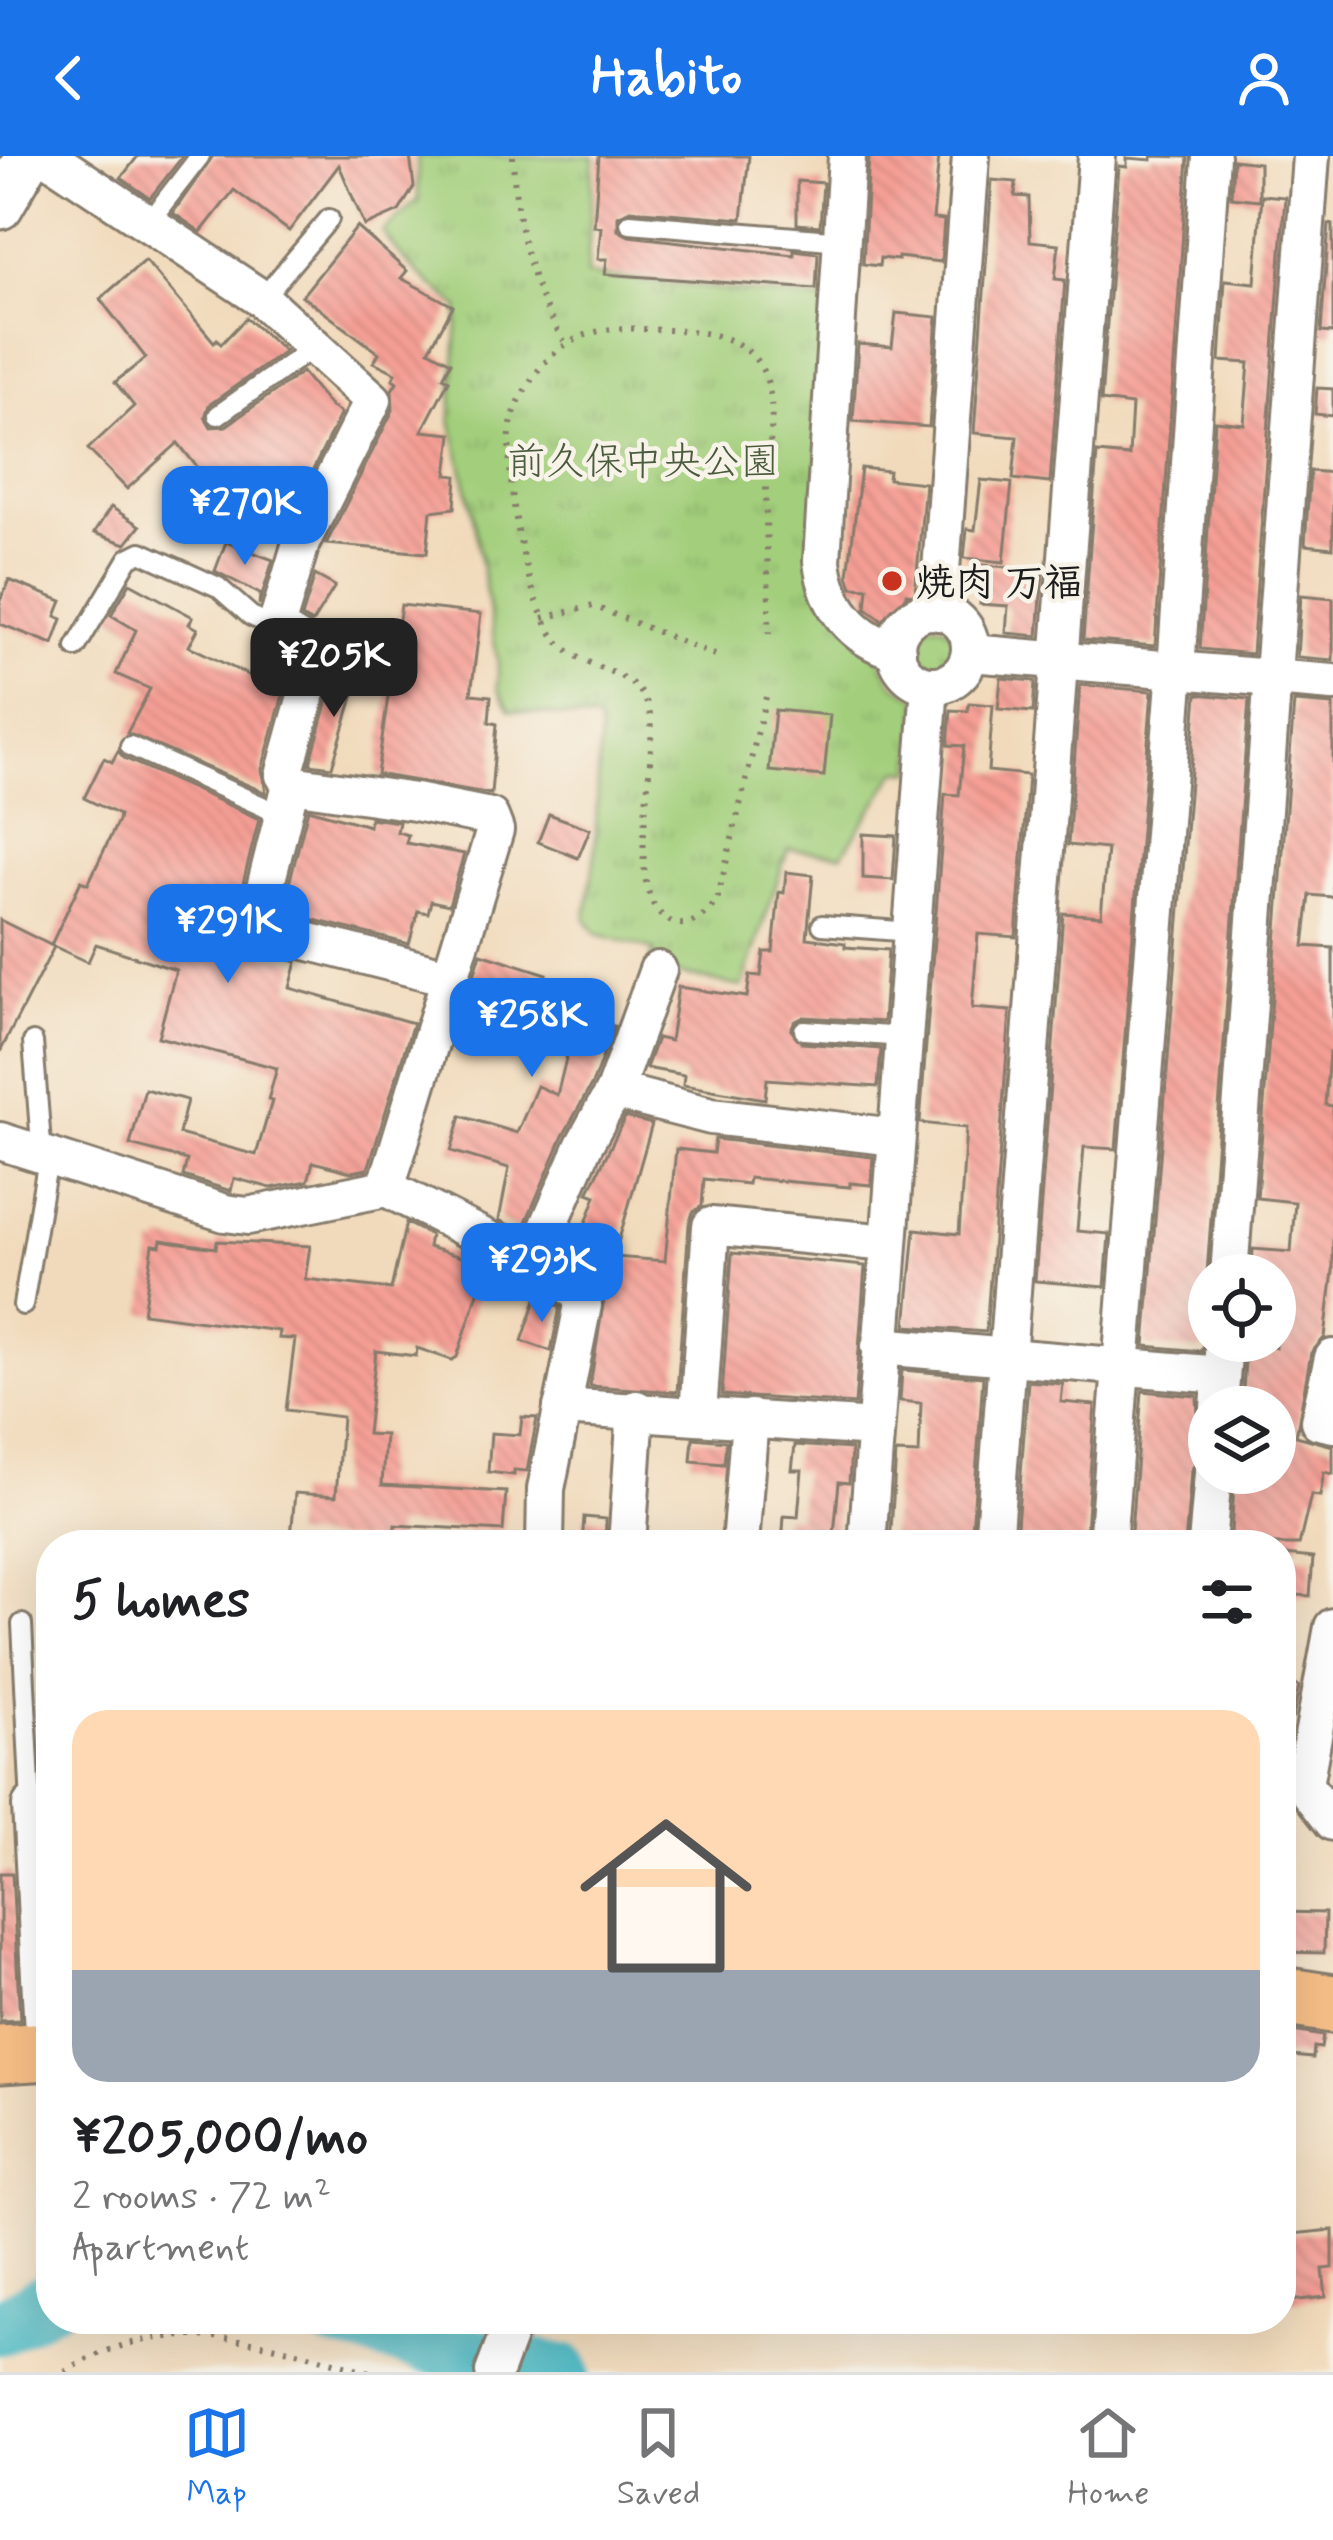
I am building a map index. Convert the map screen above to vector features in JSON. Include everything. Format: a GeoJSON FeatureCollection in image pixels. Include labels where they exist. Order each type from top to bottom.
{"type":"FeatureCollection","features":[{"type":"Feature","properties":{"kind":"main road"},"geometry":{"type":"LineString","coordinates":[[1296,1998],[1333,2004]]}},
{"type":"Feature","properties":{"kind":"street"},"geometry":{"type":"LineString","coordinates":[[0,206],[29,156]]}},
{"type":"Feature","properties":{"kind":"street"},"geometry":{"type":"LineString","coordinates":[[47,156],[262,299],[373,400],[301,544],[276,627],[318,653],[284,775],[286,800],[255,928],[452,978]]}},
{"type":"Feature","properties":{"kind":"street"},"geometry":{"type":"LineString","coordinates":[[847,156],[824,579],[842,616],[859,635],[897,651]]}},
{"type":"Feature","properties":{"kind":"street"},"geometry":{"type":"LineString","coordinates":[[938,612],[971,156]]}},
{"type":"Feature","properties":{"kind":"street"},"geometry":{"type":"LineString","coordinates":[[994,1530],[1097,156]]}},
{"type":"Feature","properties":{"kind":"street"},"geometry":{"type":"LineString","coordinates":[[1108,1530],[1177,669],[1211,156]]}},
{"type":"Feature","properties":{"kind":"street"},"geometry":{"type":"LineString","coordinates":[[1231,1254],[1311,156]]}},
{"type":"Feature","properties":{"kind":"street"},"geometry":{"type":"LineString","coordinates":[[938,612],[960,622],[970,642],[965,668],[955,678],[930,685],[905,673],[897,651],[906,624],[914,617],[938,612]]}},
{"type":"Feature","properties":{"kind":"street"},"geometry":{"type":"LineString","coordinates":[[970,653],[1333,683]]}},
{"type":"Feature","properties":{"kind":"street"},"geometry":{"type":"LineString","coordinates":[[868,1530],[930,685]]}},
{"type":"Feature","properties":{"kind":"street"},"geometry":{"type":"LineString","coordinates":[[286,800],[415,802],[490,817],[495,830],[386,1188]]}},
{"type":"Feature","properties":{"kind":"street"},"geometry":{"type":"LineString","coordinates":[[533,1262],[584,1145],[614,1091],[658,970]]}},
{"type":"Feature","properties":{"kind":"street"},"geometry":{"type":"LineString","coordinates":[[614,1091],[711,1116],[896,1137]]}},
{"type":"Feature","properties":{"kind":"street"},"geometry":{"type":"LineString","coordinates":[[0,1141],[225,1213],[248,1216],[386,1188],[533,1262],[578,1292],[584,1305],[546,1490],[545,1530]]}},
{"type":"Feature","properties":{"kind":"street"},"geometry":{"type":"LineString","coordinates":[[698,1414],[711,1226],[888,1244]]}},
{"type":"Feature","properties":{"kind":"street"},"geometry":{"type":"LineString","coordinates":[[880,1346],[1222,1374]]}},
{"type":"Feature","properties":{"kind":"street"},"geometry":{"type":"LineString","coordinates":[[1333,1358],[1319,1421],[1333,1424]]}},
{"type":"Feature","properties":{"kind":"street"},"geometry":{"type":"LineString","coordinates":[[562,1407],[875,1428]]}},
{"type":"Feature","properties":{"kind":"street"},"geometry":{"type":"LineString","coordinates":[[628,1530],[636,1409]]}},
{"type":"Feature","properties":{"kind":"street"},"geometry":{"type":"LineString","coordinates":[[741,1530],[750,1418]]}},
{"type":"Feature","properties":{"kind":"street"},"geometry":{"type":"LineString","coordinates":[[1208,1530],[1211,1494]]}},
{"type":"Feature","properties":{"kind":"street"},"geometry":{"type":"LineString","coordinates":[[1296,1762],[1333,1628]]}},
{"type":"Feature","properties":{"kind":"street"},"geometry":{"type":"LineString","coordinates":[[1296,1780],[1333,1822]]}},
{"type":"Feature","properties":{"kind":"street"},"geometry":{"type":"LineString","coordinates":[[27,1805],[32,2052]]}},
{"type":"Feature","properties":{"kind":"street"},"geometry":{"type":"LineString","coordinates":[[494,2372],[508,2334]]}},
{"type":"Feature","properties":{"kind":"lane"},"geometry":{"type":"LineString","coordinates":[[148,223],[200,156]]}},
{"type":"Feature","properties":{"kind":"lane"},"geometry":{"type":"LineString","coordinates":[[262,299],[329,219]]}},
{"type":"Feature","properties":{"kind":"lane"},"geometry":{"type":"LineString","coordinates":[[630,223],[842,241]]}},
{"type":"Feature","properties":{"kind":"lane"},"geometry":{"type":"LineString","coordinates":[[218,415],[315,346]]}},
{"type":"Feature","properties":{"kind":"lane"},"geometry":{"type":"LineString","coordinates":[[76,647],[129,558],[141,552],[218,587],[251,616],[276,627]]}},
{"type":"Feature","properties":{"kind":"lane"},"geometry":{"type":"LineString","coordinates":[[130,746],[286,800]]}},
{"type":"Feature","properties":{"kind":"lane"},"geometry":{"type":"LineString","coordinates":[[822,925],[911,932]]}},
{"type":"Feature","properties":{"kind":"lane"},"geometry":{"type":"LineString","coordinates":[[804,1030],[904,1036]]}},
{"type":"Feature","properties":{"kind":"lane"},"geometry":{"type":"LineString","coordinates":[[23,1306],[45,1158],[33,1042]]}},
{"type":"Feature","properties":{"kind":"lane"},"geometry":{"type":"LineString","coordinates":[[22,1624],[27,1805]]}},
{"type":"Feature","properties":{"kind":"path"},"geometry":{"type":"LineString","coordinates":[[513,156],[532,276],[546,314],[565,342]]}},
{"type":"Feature","properties":{"kind":"path"},"geometry":{"type":"LineString","coordinates":[[766,697],[717,901],[706,914],[686,925],[676,924],[656,912],[643,882],[652,743],[644,697],[632,682],[578,661],[554,637],[543,618],[526,560],[509,456],[512,419],[523,394],[565,342],[623,327],[700,332],[728,340],[751,354],[763,371],[772,409],[766,485],[769,634]]}},
{"type":"Feature","properties":{"kind":"path"},"geometry":{"type":"LineString","coordinates":[[543,618],[592,606],[720,657]]}},
{"type":"Feature","properties":{"kind":"path"},"geometry":{"type":"LineString","coordinates":[[65,2372],[95,2353],[136,2339],[196,2334],[262,2342],[369,2372]]}},
{"type":"Feature","properties":{"kind":"green space","name":"前久保中央公園"},"geometry":{"type":"Polygon","coordinates":[[[417,156],[594,156],[587,275],[828,301],[813,578],[880,660],[893,684],[919,699],[913,771],[897,771],[842,855],[788,849],[742,987],[648,968],[654,950],[597,934],[586,919],[595,853],[598,721],[510,710],[498,689],[498,663],[472,510],[451,419],[459,307],[409,264],[383,232],[418,199],[417,156]]]}},
{"type":"Feature","properties":{"kind":"green space"},"geometry":{"type":"Polygon","coordinates":[[[934,624],[950,631],[957,647],[950,663],[934,670],[918,663],[911,647],[918,631],[934,624]]]}},
{"type":"Feature","properties":{"kind":"building"},"geometry":{"type":"Polygon","coordinates":[[[138,156],[183,156],[150,198],[121,178],[138,156]]]}},
{"type":"Feature","properties":{"kind":"building"},"geometry":{"type":"Polygon","coordinates":[[[213,156],[410,156],[414,187],[399,211],[365,226],[339,165],[289,231],[234,190],[201,232],[173,213],[213,156]]]}},
{"type":"Feature","properties":{"kind":"building"},"geometry":{"type":"Polygon","coordinates":[[[599,156],[749,156],[742,219],[630,210],[618,216],[618,230],[629,236],[794,255],[794,250],[818,253],[816,289],[605,274],[607,259],[598,259],[601,227],[594,226],[599,156]]]}},
{"type":"Feature","properties":{"kind":"building"},"geometry":{"type":"Polygon","coordinates":[[[869,156],[939,156],[933,219],[944,220],[941,262],[898,257],[880,258],[879,266],[863,264],[869,156]]]}},
{"type":"Feature","properties":{"kind":"building"},"geometry":{"type":"Polygon","coordinates":[[[1152,156],[1188,157],[1155,646],[1083,640],[1097,453],[1129,456],[1132,405],[1101,401],[1119,166],[1127,167],[1127,158],[1152,160],[1152,156]]]}},
{"type":"Feature","properties":{"kind":"building"},"geometry":{"type":"Polygon","coordinates":[[[1233,160],[1259,163],[1259,200],[1231,197],[1233,160]]]}},
{"type":"Feature","properties":{"kind":"building"},"geometry":{"type":"Polygon","coordinates":[[[992,180],[1016,182],[1015,196],[1029,197],[1030,241],[1059,244],[1055,279],[1065,280],[1050,483],[1013,479],[1017,437],[974,433],[992,180]]]}},
{"type":"Feature","properties":{"kind":"building"},"geometry":{"type":"Polygon","coordinates":[[[797,181],[823,183],[820,226],[797,224],[797,181]]]}},
{"type":"Feature","properties":{"kind":"building"},"geometry":{"type":"Polygon","coordinates":[[[1262,195],[1285,197],[1252,654],[1200,649],[1215,421],[1244,424],[1249,363],[1220,361],[1225,280],[1255,283],[1262,195]]]}},
{"type":"Feature","properties":{"kind":"building"},"geometry":{"type":"Polygon","coordinates":[[[1329,224],[1333,225],[1333,333],[1321,332],[1329,224]]]}},
{"type":"Feature","properties":{"kind":"building"},"geometry":{"type":"Polygon","coordinates":[[[357,227],[407,271],[401,278],[453,306],[429,350],[451,362],[443,377],[449,380],[422,431],[452,434],[447,475],[457,476],[455,508],[431,511],[427,553],[326,544],[393,410],[392,390],[397,382],[393,379],[396,373],[374,362],[379,353],[302,296],[357,227]]]}},
{"type":"Feature","properties":{"kind":"building"},"geometry":{"type":"Polygon","coordinates":[[[145,260],[214,342],[217,339],[221,344],[246,318],[285,351],[209,405],[205,417],[211,427],[226,426],[302,372],[341,413],[279,539],[265,538],[216,476],[209,482],[178,443],[127,489],[88,449],[134,406],[115,382],[146,358],[100,299],[145,260]]]}},
{"type":"Feature","properties":{"kind":"building"},"geometry":{"type":"Polygon","coordinates":[[[896,313],[937,317],[929,427],[853,421],[858,344],[892,347],[896,313]]]}},
{"type":"Feature","properties":{"kind":"building"},"geometry":{"type":"Polygon","coordinates":[[[1317,388],[1333,389],[1333,416],[1315,414],[1317,388]]]}},
{"type":"Feature","properties":{"kind":"building"},"geometry":{"type":"Polygon","coordinates":[[[861,468],[889,471],[888,479],[925,483],[915,595],[906,594],[904,610],[885,622],[866,608],[868,588],[852,587],[848,575],[861,468]]]}},
{"type":"Feature","properties":{"kind":"building"},"geometry":{"type":"Polygon","coordinates":[[[1310,471],[1333,473],[1333,548],[1305,545],[1310,471]]]}},
{"type":"Feature","properties":{"kind":"building"},"geometry":{"type":"Polygon","coordinates":[[[981,480],[1012,483],[1004,562],[964,558],[967,529],[975,530],[981,480]]]}},
{"type":"Feature","properties":{"kind":"building"},"geometry":{"type":"Polygon","coordinates":[[[111,507],[140,526],[126,544],[94,533],[111,507]]]}},
{"type":"Feature","properties":{"kind":"building"},"geometry":{"type":"Polygon","coordinates":[[[226,542],[273,560],[259,605],[260,594],[215,571],[226,542]]]}},
{"type":"Feature","properties":{"kind":"building"},"geometry":{"type":"Polygon","coordinates":[[[984,565],[1043,570],[1038,636],[1006,633],[1008,606],[980,604],[984,565]]]}},
{"type":"Feature","properties":{"kind":"building"},"geometry":{"type":"Polygon","coordinates":[[[315,575],[335,586],[312,623],[302,617],[315,575]]]}},
{"type":"Feature","properties":{"kind":"building"},"geometry":{"type":"Polygon","coordinates":[[[9,580],[62,601],[56,616],[62,619],[53,644],[0,624],[0,602],[9,580]]]}},
{"type":"Feature","properties":{"kind":"building"},"geometry":{"type":"Polygon","coordinates":[[[130,583],[193,617],[189,624],[198,629],[189,646],[252,677],[267,648],[292,663],[262,769],[266,793],[127,733],[150,689],[116,674],[136,630],[111,615],[130,583]]]}},
{"type":"Feature","properties":{"kind":"building"},"geometry":{"type":"Polygon","coordinates":[[[1301,595],[1333,598],[1333,660],[1297,657],[1301,595]]]}},
{"type":"Feature","properties":{"kind":"building"},"geometry":{"type":"Polygon","coordinates":[[[401,605],[481,614],[471,694],[491,696],[489,722],[497,724],[491,794],[377,774],[401,605]]]}},
{"type":"Feature","properties":{"kind":"building"},"geometry":{"type":"Polygon","coordinates":[[[335,675],[359,677],[332,767],[310,764],[335,675]]]}},
{"type":"Feature","properties":{"kind":"building"},"geometry":{"type":"Polygon","coordinates":[[[1001,678],[1035,681],[1033,712],[998,709],[1001,678]]]}},
{"type":"Feature","properties":{"kind":"building"},"geometry":{"type":"Polygon","coordinates":[[[1080,685],[1152,691],[1116,1149],[1084,1147],[1077,1231],[1109,1234],[1105,1287],[1035,1281],[1063,913],[1101,916],[1107,849],[1068,845],[1080,685]]]}},
{"type":"Feature","properties":{"kind":"building"},"geometry":{"type":"Polygon","coordinates":[[[1197,694],[1249,699],[1208,1254],[1188,1254],[1188,1350],[1145,1346],[1197,694]]]}},
{"type":"Feature","properties":{"kind":"building"},"geometry":{"type":"Polygon","coordinates":[[[1294,702],[1333,705],[1333,897],[1310,895],[1304,946],[1333,948],[1333,1052],[1329,1052],[1325,1105],[1333,1106],[1333,1271],[1325,1337],[1311,1353],[1296,1436],[1296,1386],[1243,1386],[1245,1362],[1296,1362],[1296,1254],[1253,1254],[1253,1249],[1291,1252],[1295,1202],[1257,1198],[1294,702]]]}},
{"type":"Feature","properties":{"kind":"building"},"geometry":{"type":"Polygon","coordinates":[[[969,703],[993,705],[988,771],[1028,775],[1016,937],[978,934],[972,1008],[1010,1011],[986,1332],[906,1326],[915,1229],[959,1234],[966,1128],[920,1123],[945,794],[959,795],[964,746],[948,745],[951,710],[968,711],[969,703]]]}},
{"type":"Feature","properties":{"kind":"building"},"geometry":{"type":"Polygon","coordinates":[[[775,710],[830,715],[824,776],[769,771],[775,710]]]}},
{"type":"Feature","properties":{"kind":"building"},"geometry":{"type":"Polygon","coordinates":[[[118,751],[124,758],[259,819],[233,923],[240,945],[297,962],[290,988],[413,1023],[368,1169],[351,1172],[313,1162],[308,1181],[271,1188],[234,1178],[231,1191],[183,1176],[187,1160],[130,1145],[145,1089],[187,1100],[179,1134],[256,1155],[277,1068],[158,1037],[176,970],[96,944],[88,962],[51,945],[81,881],[88,884],[118,821],[119,815],[84,798],[104,758],[112,762],[118,751]]]}},
{"type":"Feature","properties":{"kind":"building"},"geometry":{"type":"Polygon","coordinates":[[[308,809],[369,826],[370,818],[399,822],[397,832],[408,835],[406,843],[464,854],[449,905],[431,901],[428,913],[418,911],[409,944],[282,912],[308,809]]]}},
{"type":"Feature","properties":{"kind":"building"},"geometry":{"type":"Polygon","coordinates":[[[549,814],[590,829],[578,858],[538,842],[549,814]]]}},
{"type":"Feature","properties":{"kind":"building"},"geometry":{"type":"Polygon","coordinates":[[[863,834],[896,836],[893,880],[863,878],[863,834]]]}},
{"type":"Feature","properties":{"kind":"building"},"geometry":{"type":"Polygon","coordinates":[[[786,872],[813,875],[807,938],[888,950],[883,1022],[804,1017],[791,1030],[802,1043],[881,1049],[878,1087],[767,1079],[765,1099],[683,1085],[684,1075],[646,1068],[657,1038],[670,1041],[678,987],[747,997],[750,975],[761,976],[764,952],[773,952],[779,892],[784,893],[786,872]]]}},
{"type":"Feature","properties":{"kind":"building"},"geometry":{"type":"Polygon","coordinates":[[[0,920],[54,947],[0,1052],[0,920]]]}},
{"type":"Feature","properties":{"kind":"building"},"geometry":{"type":"Polygon","coordinates":[[[481,953],[547,974],[545,980],[572,988],[570,997],[576,999],[571,1015],[614,1026],[593,1082],[563,1136],[522,1231],[499,1220],[509,1168],[451,1151],[461,1116],[517,1133],[537,1086],[557,1095],[571,1039],[465,1005],[481,953]]]}},
{"type":"Feature","properties":{"kind":"building"},"geometry":{"type":"Polygon","coordinates":[[[625,1117],[652,1124],[614,1257],[665,1261],[676,1149],[713,1153],[715,1139],[873,1157],[871,1185],[704,1179],[702,1206],[693,1212],[689,1224],[677,1392],[590,1386],[604,1298],[592,1274],[572,1261],[596,1196],[588,1193],[625,1117]]]}},
{"type":"Feature","properties":{"kind":"building"},"geometry":{"type":"Polygon","coordinates":[[[406,1223],[430,1235],[428,1247],[487,1265],[457,1357],[452,1360],[417,1348],[416,1356],[376,1351],[367,1434],[385,1435],[382,1485],[506,1492],[503,1530],[395,1525],[395,1530],[292,1530],[295,1493],[336,1496],[342,1417],[286,1410],[295,1339],[278,1338],[279,1331],[143,1313],[153,1245],[160,1246],[161,1240],[216,1248],[217,1241],[310,1246],[305,1279],[391,1289],[406,1223]]]}},
{"type":"Feature","properties":{"kind":"building"},"geometry":{"type":"Polygon","coordinates":[[[732,1253],[865,1266],[855,1404],[722,1395],[732,1253]]]}},
{"type":"Feature","properties":{"kind":"building"},"geometry":{"type":"Polygon","coordinates":[[[537,1297],[560,1307],[551,1351],[522,1341],[537,1297]]]}},
{"type":"Feature","properties":{"kind":"building"},"geometry":{"type":"Polygon","coordinates":[[[902,1370],[983,1377],[972,1530],[891,1530],[896,1453],[919,1454],[921,1403],[900,1401],[902,1370]]]}},
{"type":"Feature","properties":{"kind":"building"},"geometry":{"type":"Polygon","coordinates":[[[1028,1381],[1063,1384],[1061,1402],[1095,1405],[1086,1530],[1017,1530],[1028,1381]]]}},
{"type":"Feature","properties":{"kind":"building"},"geometry":{"type":"Polygon","coordinates":[[[1142,1391],[1188,1395],[1186,1530],[1131,1530],[1142,1391]]]}},
{"type":"Feature","properties":{"kind":"building"},"geometry":{"type":"Polygon","coordinates":[[[522,1417],[537,1418],[527,1471],[514,1470],[514,1475],[488,1472],[491,1433],[520,1435],[522,1417]]]}},
{"type":"Feature","properties":{"kind":"building"},"geometry":{"type":"Polygon","coordinates":[[[1296,1436],[1333,1446],[1333,1474],[1324,1472],[1320,1496],[1311,1495],[1299,1545],[1296,1530],[1231,1530],[1234,1494],[1296,1494],[1296,1436]]]}},
{"type":"Feature","properties":{"kind":"building"},"geometry":{"type":"Polygon","coordinates":[[[693,1438],[726,1441],[724,1464],[691,1461],[693,1438]]]}},
{"type":"Feature","properties":{"kind":"building"},"geometry":{"type":"Polygon","coordinates":[[[795,1445],[851,1449],[849,1483],[839,1482],[834,1530],[783,1530],[784,1516],[798,1517],[802,1470],[792,1470],[795,1445]]]}},
{"type":"Feature","properties":{"kind":"building"},"geometry":{"type":"Polygon","coordinates":[[[584,1517],[606,1519],[606,1530],[583,1530],[584,1517]]]}},
{"type":"Feature","properties":{"kind":"building"},"geometry":{"type":"Polygon","coordinates":[[[1296,1556],[1313,1558],[1310,1596],[1296,1595],[1296,1556]]]}},
{"type":"Feature","properties":{"kind":"building"},"geometry":{"type":"Polygon","coordinates":[[[0,1873],[12,1873],[20,2020],[0,2021],[0,1873]]]}},
{"type":"Feature","properties":{"kind":"building"},"geometry":{"type":"Polygon","coordinates":[[[1296,1912],[1325,1913],[1324,1953],[1296,1952],[1296,1912]]]}},
{"type":"Feature","properties":{"kind":"building"},"geometry":{"type":"Polygon","coordinates":[[[1296,2032],[1323,2036],[1321,2048],[1314,2047],[1313,2058],[1296,2056],[1296,2032]]]}},
{"type":"Feature","properties":{"kind":"building"},"geometry":{"type":"Polygon","coordinates":[[[1333,2230],[1333,2268],[1323,2269],[1326,2297],[1296,2300],[1296,2234],[1333,2230]]]}},
{"type":"Feature","properties":{"kind":"waterway"},"geometry":{"type":"LineString","coordinates":[[0,2327],[36,2307]]}},
{"type":"Feature","properties":{"kind":"waterway"},"geometry":{"type":"LineString","coordinates":[[388,2334],[562,2372]]}},
{"type":"Feature","properties":{"kind":"place","name":"焼肉 万福"},"geometry":{"type":"Point","coordinates":[892,581]}}]}
